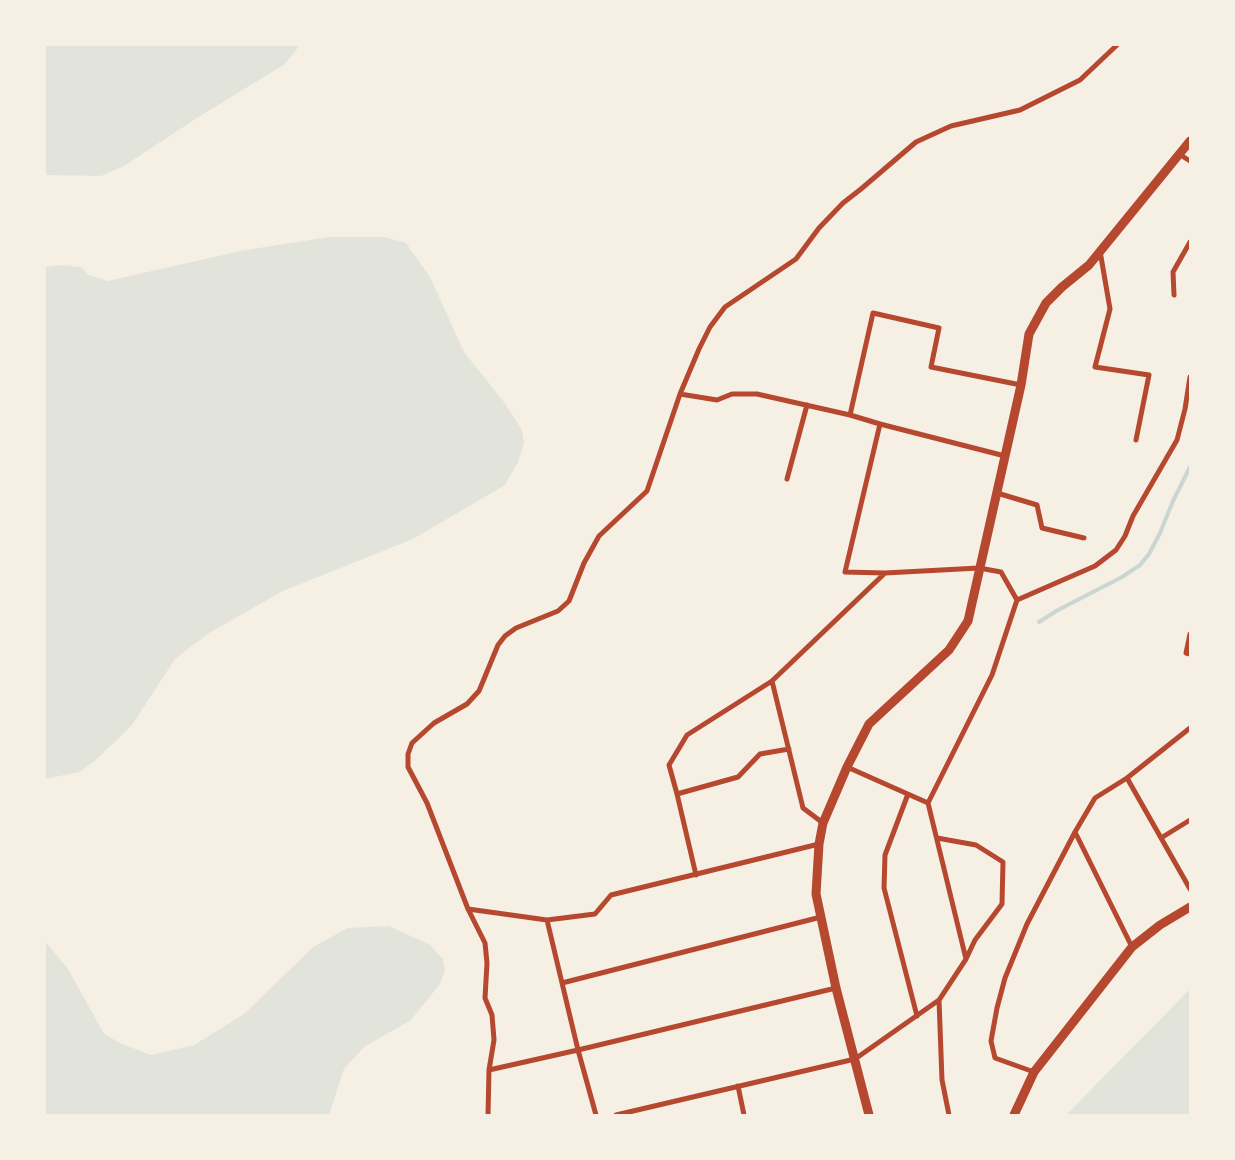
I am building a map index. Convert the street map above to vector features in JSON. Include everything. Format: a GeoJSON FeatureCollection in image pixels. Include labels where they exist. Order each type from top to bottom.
{"type":"FeatureCollection","features":[{"type":"Feature","properties":{"kind":"street"},"geometry":{"type":"LineString","coordinates":[[488,1115],[489,1070],[494,1040],[492,1015],[486,998],[487,963],[485,943],[468,909],[427,803],[408,767],[408,754],[412,743],[434,723],[466,704],[479,691],[498,645],[505,636],[516,628],[558,611],[569,601],[584,563],[599,536],[647,491],[680,394],[710,327],[725,307],[796,259],[819,228],[843,203],[916,142],[951,126],[1020,110],[1080,80],[1117,45]]}},
{"type":"Feature","properties":{"kind":"street"},"geometry":{"type":"LineString","coordinates":[[869,1115],[836,988],[816,894],[819,844],[823,823],[870,724],[949,650],[968,620],[1021,385],[1029,334],[1046,303],[1089,264],[1190,141]]}},
{"type":"Feature","properties":{"kind":"street"},"geometry":{"type":"LineString","coordinates":[[1179,154],[1190,161]]}},
{"type":"Feature","properties":{"kind":"street"},"geometry":{"type":"LineString","coordinates":[[1174,295],[1173,272],[1190,242]]}},
{"type":"Feature","properties":{"kind":"street"},"geometry":{"type":"LineString","coordinates":[[1100,251],[1110,309],[1095,367],[1149,375],[1136,440]]}},
{"type":"Feature","properties":{"kind":"street"},"geometry":{"type":"LineString","coordinates":[[850,415],[874,313],[939,328],[931,367],[1021,385]]}},
{"type":"Feature","properties":{"kind":"street"},"geometry":{"type":"LineString","coordinates":[[966,959],[928,803],[992,675],[1018,600],[1095,566],[1116,550],[1176,440],[1185,409],[1190,377]]}},
{"type":"Feature","properties":{"kind":"street"},"geometry":{"type":"LineString","coordinates":[[680,394],[717,400],[732,394],[757,394],[850,415],[1005,456]]}},
{"type":"Feature","properties":{"kind":"street"},"geometry":{"type":"LineString","coordinates":[[787,480],[807,406]]}},
{"type":"Feature","properties":{"kind":"street"},"geometry":{"type":"LineString","coordinates":[[880,424],[845,572],[884,573],[979,568],[1001,572],[1018,600]]}},
{"type":"Feature","properties":{"kind":"street"},"geometry":{"type":"LineString","coordinates":[[996,493],[1037,505],[1042,528],[1084,538]]}},
{"type":"Feature","properties":{"kind":"street"},"geometry":{"type":"LineString","coordinates":[[696,875],[669,765],[687,735],[772,681],[884,573]]}},
{"type":"Feature","properties":{"kind":"street"},"geometry":{"type":"LineString","coordinates":[[1190,634],[1186,653],[1190,654]]}},
{"type":"Feature","properties":{"kind":"street"},"geometry":{"type":"LineString","coordinates":[[772,681],[803,808],[823,823]]}},
{"type":"Feature","properties":{"kind":"street"},"geometry":{"type":"LineString","coordinates":[[1034,1072],[995,1058],[992,1041],[997,1008],[1005,978],[1027,924],[1095,798],[1127,778],[1190,728]]}},
{"type":"Feature","properties":{"kind":"street"},"geometry":{"type":"LineString","coordinates":[[677,794],[738,777],[760,754],[789,749]]}},
{"type":"Feature","properties":{"kind":"street"},"geometry":{"type":"LineString","coordinates":[[848,767],[928,803]]}},
{"type":"Feature","properties":{"kind":"street"},"geometry":{"type":"LineString","coordinates":[[1127,778],[1190,889]]}},
{"type":"Feature","properties":{"kind":"street"},"geometry":{"type":"LineString","coordinates":[[908,794],[885,855],[884,888],[917,1016]]}},
{"type":"Feature","properties":{"kind":"street"},"geometry":{"type":"LineString","coordinates":[[1161,838],[1190,820]]}},
{"type":"Feature","properties":{"kind":"street"},"geometry":{"type":"LineString","coordinates":[[1075,832],[1132,947]]}},
{"type":"Feature","properties":{"kind":"street"},"geometry":{"type":"LineString","coordinates":[[616,1115],[855,1058],[938,1000],[966,959],[975,940],[1002,904],[1003,862],[976,845],[938,838]]}},
{"type":"Feature","properties":{"kind":"street"},"geometry":{"type":"LineString","coordinates":[[468,909],[547,920],[595,914],[611,895],[819,844]]}},
{"type":"Feature","properties":{"kind":"street"},"geometry":{"type":"LineString","coordinates":[[1014,1115],[1034,1072],[1132,947],[1160,925],[1190,907]]}},
{"type":"Feature","properties":{"kind":"street"},"geometry":{"type":"LineString","coordinates":[[562,983],[821,917]]}},
{"type":"Feature","properties":{"kind":"street"},"geometry":{"type":"LineString","coordinates":[[547,920],[578,1050],[596,1115]]}},
{"type":"Feature","properties":{"kind":"street"},"geometry":{"type":"LineString","coordinates":[[489,1070],[836,988]]}},
{"type":"Feature","properties":{"kind":"street"},"geometry":{"type":"LineString","coordinates":[[938,1000],[942,1080],[949,1115]]}},
{"type":"Feature","properties":{"kind":"street"},"geometry":{"type":"LineString","coordinates":[[738,1086],[744,1115]]}},
{"type":"Feature","properties":{"kind":"shaded area"},"geometry":{"type":"Polygon","coordinates":[[[45,45],[300,45],[285,64],[124,166],[101,176],[45,175],[45,45]]]}},
{"type":"Feature","properties":{"kind":"shaded area"},"geometry":{"type":"Polygon","coordinates":[[[329,237],[384,237],[406,243],[430,277],[464,352],[504,402],[522,430],[524,443],[518,462],[505,485],[413,539],[283,591],[209,633],[175,659],[132,725],[95,761],[79,772],[45,779],[45,267],[61,265],[81,267],[89,275],[108,281],[240,251],[329,237]]]}},
{"type":"Feature","properties":{"kind":"shaded area"},"geometry":{"type":"Polygon","coordinates":[[[389,926],[430,945],[443,959],[445,971],[440,984],[411,1020],[364,1047],[344,1069],[329,1115],[45,1115],[45,941],[68,969],[104,1034],[120,1043],[151,1055],[194,1045],[244,1014],[313,947],[348,928],[389,926]]]}},
{"type":"Feature","properties":{"kind":"shaded area"},"geometry":{"type":"Polygon","coordinates":[[[1190,989],[1190,1115],[1066,1115],[1069,1112],[1190,989]]]}},
{"type":"Feature","properties":{"kind":"waterway"},"geometry":{"type":"LineString","coordinates":[[1039,622],[1122,577],[1140,565],[1149,554],[1160,533],[1190,467]]}}]}
